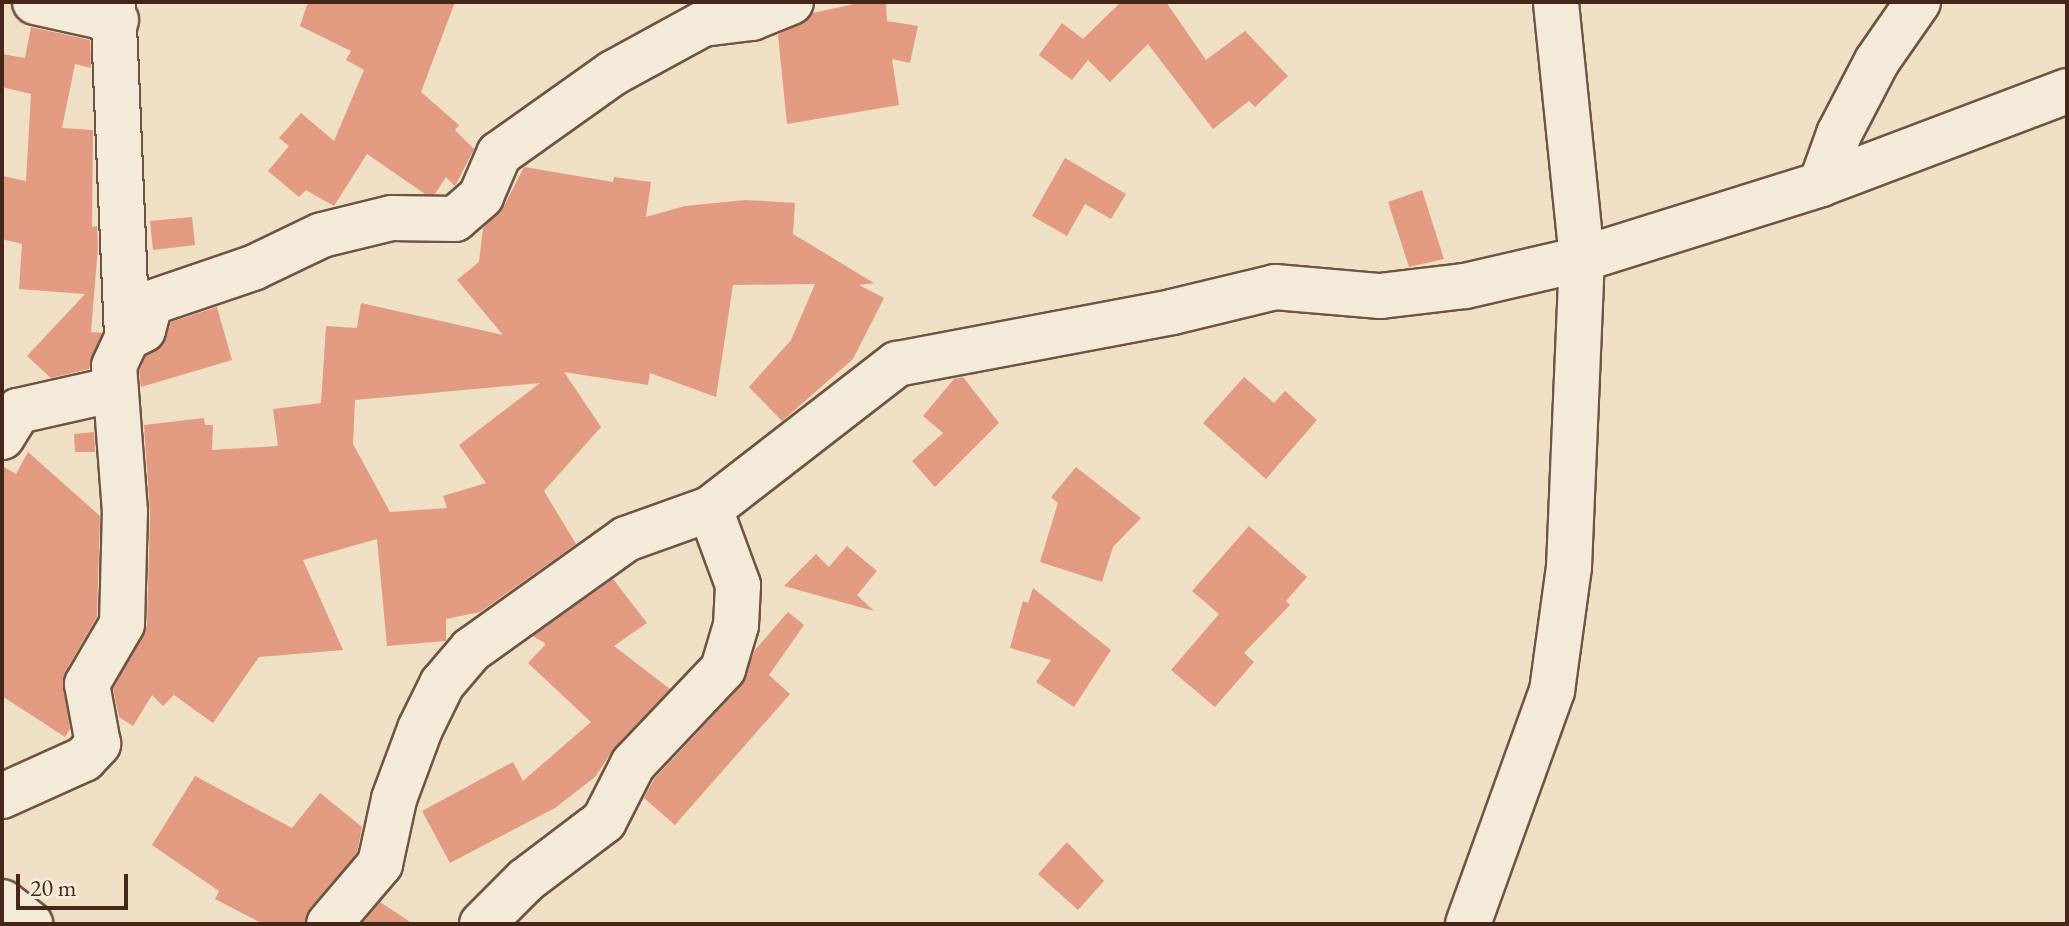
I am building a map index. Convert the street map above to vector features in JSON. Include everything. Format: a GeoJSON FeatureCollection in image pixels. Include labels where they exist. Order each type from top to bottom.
{"type":"FeatureCollection","features":[{"type":"Feature","properties":{"kind":"street"},"geometry":{"type":"LineString","coordinates":[[2,796],[84,759],[98,744],[87,684],[122,624],[125,512],[114,366],[127,338],[115,11],[35,2]]}},
{"type":"Feature","properties":{"kind":"street"},"geometry":{"type":"LineString","coordinates":[[127,338],[143,330],[150,303],[253,268],[322,235],[392,218],[455,219],[481,196],[499,154],[613,73],[703,24],[752,18],[791,2]]}},
{"type":"Feature","properties":{"kind":"street"},"geometry":{"type":"LineString","coordinates":[[1468,924],[1552,691],[1569,567],[1582,259],[1556,2]]}},
{"type":"Feature","properties":{"kind":"street"},"geometry":{"type":"LineString","coordinates":[[1821,184],[1839,134],[1877,61],[1918,2]]}},
{"type":"Feature","properties":{"kind":"street"},"geometry":{"type":"LineString","coordinates":[[329,924],[380,864],[394,799],[420,729],[442,684],[471,650],[626,539],[710,509],[897,364],[1172,312],[1275,287],[1381,296],[1465,286],[1582,259],[1821,184],[2067,91]]}},
{"type":"Feature","properties":{"kind":"street"},"geometry":{"type":"LineString","coordinates":[[2,437],[18,411],[116,389]]}},
{"type":"Feature","properties":{"kind":"street"},"geometry":{"type":"LineString","coordinates":[[494,922],[526,880],[604,821],[633,764],[723,669],[736,625],[738,585],[710,509]]}},
{"type":"Feature","properties":{"kind":"street"},"geometry":{"type":"LineString","coordinates":[[2,902],[30,924]]}},
{"type":"Feature","properties":{"kind":"building"},"geometry":{"type":"Polygon","coordinates":[[[308,2],[455,2],[421,92],[459,125],[455,130],[474,149],[455,186],[446,177],[435,194],[425,194],[367,154],[334,206],[306,190],[299,197],[268,171],[289,146],[279,138],[301,113],[334,141],[364,70],[346,60],[351,51],[300,26],[308,2]]]}},
{"type":"Feature","properties":{"kind":"building"},"geometry":{"type":"Polygon","coordinates":[[[863,2],[886,2],[887,21],[918,26],[910,63],[892,59],[899,105],[787,124],[778,35],[813,13],[863,2]]]}},
{"type":"Feature","properties":{"kind":"building"},"geometry":{"type":"Polygon","coordinates":[[[1121,2],[1166,2],[1206,60],[1245,31],[1288,76],[1255,107],[1249,101],[1213,129],[1148,44],[1110,82],[1088,60],[1072,80],[1039,55],[1062,23],[1083,39],[1121,2]]]}},
{"type":"Feature","properties":{"kind":"building"},"geometry":{"type":"Polygon","coordinates":[[[31,27],[90,40],[91,68],[75,64],[62,128],[93,130],[92,227],[97,226],[98,246],[91,332],[102,333],[89,369],[51,378],[27,356],[85,294],[19,289],[22,244],[2,239],[2,176],[26,181],[31,94],[2,87],[2,54],[25,58],[31,27]]]}},
{"type":"Feature","properties":{"kind":"building"},"geometry":{"type":"Polygon","coordinates":[[[1065,158],[1126,194],[1111,219],[1085,204],[1067,236],[1032,216],[1065,158]]]}},
{"type":"Feature","properties":{"kind":"building"},"geometry":{"type":"Polygon","coordinates":[[[524,167],[613,182],[614,177],[651,182],[646,217],[685,206],[746,200],[795,203],[793,234],[874,283],[859,285],[884,298],[853,359],[782,421],[749,387],[791,340],[815,284],[733,285],[716,397],[650,373],[648,385],[564,372],[601,427],[544,491],[576,544],[480,612],[446,619],[446,641],[387,646],[377,539],[303,560],[343,650],[259,657],[213,723],[174,695],[163,706],[152,695],[133,726],[119,717],[113,689],[147,625],[150,513],[144,425],[204,418],[205,425],[213,425],[212,450],[278,446],[273,409],[321,403],[326,326],[357,328],[361,303],[503,335],[457,280],[479,262],[483,228],[504,206],[524,167]],[[540,383],[355,400],[353,444],[390,512],[447,508],[443,496],[486,483],[459,445],[540,383]]]}},
{"type":"Feature","properties":{"kind":"building"},"geometry":{"type":"Polygon","coordinates":[[[1422,190],[1444,259],[1409,267],[1388,202],[1422,190]]]}},
{"type":"Feature","properties":{"kind":"building"},"geometry":{"type":"Polygon","coordinates":[[[192,217],[195,245],[153,250],[150,221],[192,217]]]}},
{"type":"Feature","properties":{"kind":"building"},"geometry":{"type":"Polygon","coordinates":[[[217,307],[232,360],[141,387],[139,371],[146,356],[163,345],[171,322],[217,307]]]}},
{"type":"Feature","properties":{"kind":"building"},"geometry":{"type":"Polygon","coordinates":[[[963,377],[999,423],[935,487],[912,461],[943,433],[923,416],[954,379],[963,377]]]}},
{"type":"Feature","properties":{"kind":"building"},"geometry":{"type":"Polygon","coordinates":[[[1244,377],[1274,403],[1285,391],[1317,420],[1266,479],[1203,423],[1244,377]]]}},
{"type":"Feature","properties":{"kind":"building"},"geometry":{"type":"Polygon","coordinates":[[[94,432],[95,452],[75,452],[74,434],[94,432]]]}},
{"type":"Feature","properties":{"kind":"building"},"geometry":{"type":"Polygon","coordinates":[[[28,452],[100,516],[97,617],[65,672],[70,729],[65,737],[2,696],[2,466],[16,474],[28,452]]]}},
{"type":"Feature","properties":{"kind":"building"},"geometry":{"type":"Polygon","coordinates":[[[1076,467],[1141,518],[1113,547],[1102,582],[1040,562],[1058,503],[1051,497],[1076,467]]]}},
{"type":"Feature","properties":{"kind":"building"},"geometry":{"type":"Polygon","coordinates":[[[1249,526],[1307,577],[1286,601],[1290,605],[1244,653],[1254,662],[1215,707],[1171,670],[1219,614],[1192,591],[1249,526]]]}},
{"type":"Feature","properties":{"kind":"building"},"geometry":{"type":"Polygon","coordinates":[[[847,546],[877,571],[857,595],[874,611],[784,586],[816,554],[829,567],[847,546]]]}},
{"type":"Feature","properties":{"kind":"building"},"geometry":{"type":"Polygon","coordinates":[[[613,579],[647,623],[614,646],[670,689],[615,747],[595,777],[555,808],[450,863],[422,811],[513,762],[523,781],[591,722],[528,663],[546,644],[533,636],[613,579]]]}},
{"type":"Feature","properties":{"kind":"building"},"geometry":{"type":"Polygon","coordinates":[[[1033,588],[1111,650],[1074,707],[1036,682],[1051,660],[1010,648],[1023,601],[1028,603],[1033,588]]]}},
{"type":"Feature","properties":{"kind":"building"},"geometry":{"type":"Polygon","coordinates":[[[788,612],[804,625],[769,675],[790,694],[675,825],[644,798],[654,779],[741,686],[755,650],[788,612]]]}},
{"type":"Feature","properties":{"kind":"building"},"geometry":{"type":"Polygon","coordinates":[[[195,776],[292,828],[320,793],[362,827],[357,853],[310,908],[305,924],[263,924],[215,899],[219,891],[152,845],[195,776]]]}},
{"type":"Feature","properties":{"kind":"building"},"geometry":{"type":"Polygon","coordinates":[[[1067,842],[1104,881],[1078,910],[1038,874],[1067,842]]]}},
{"type":"Feature","properties":{"kind":"building"},"geometry":{"type":"Polygon","coordinates":[[[380,902],[413,924],[362,924],[380,902]]]}}]}
